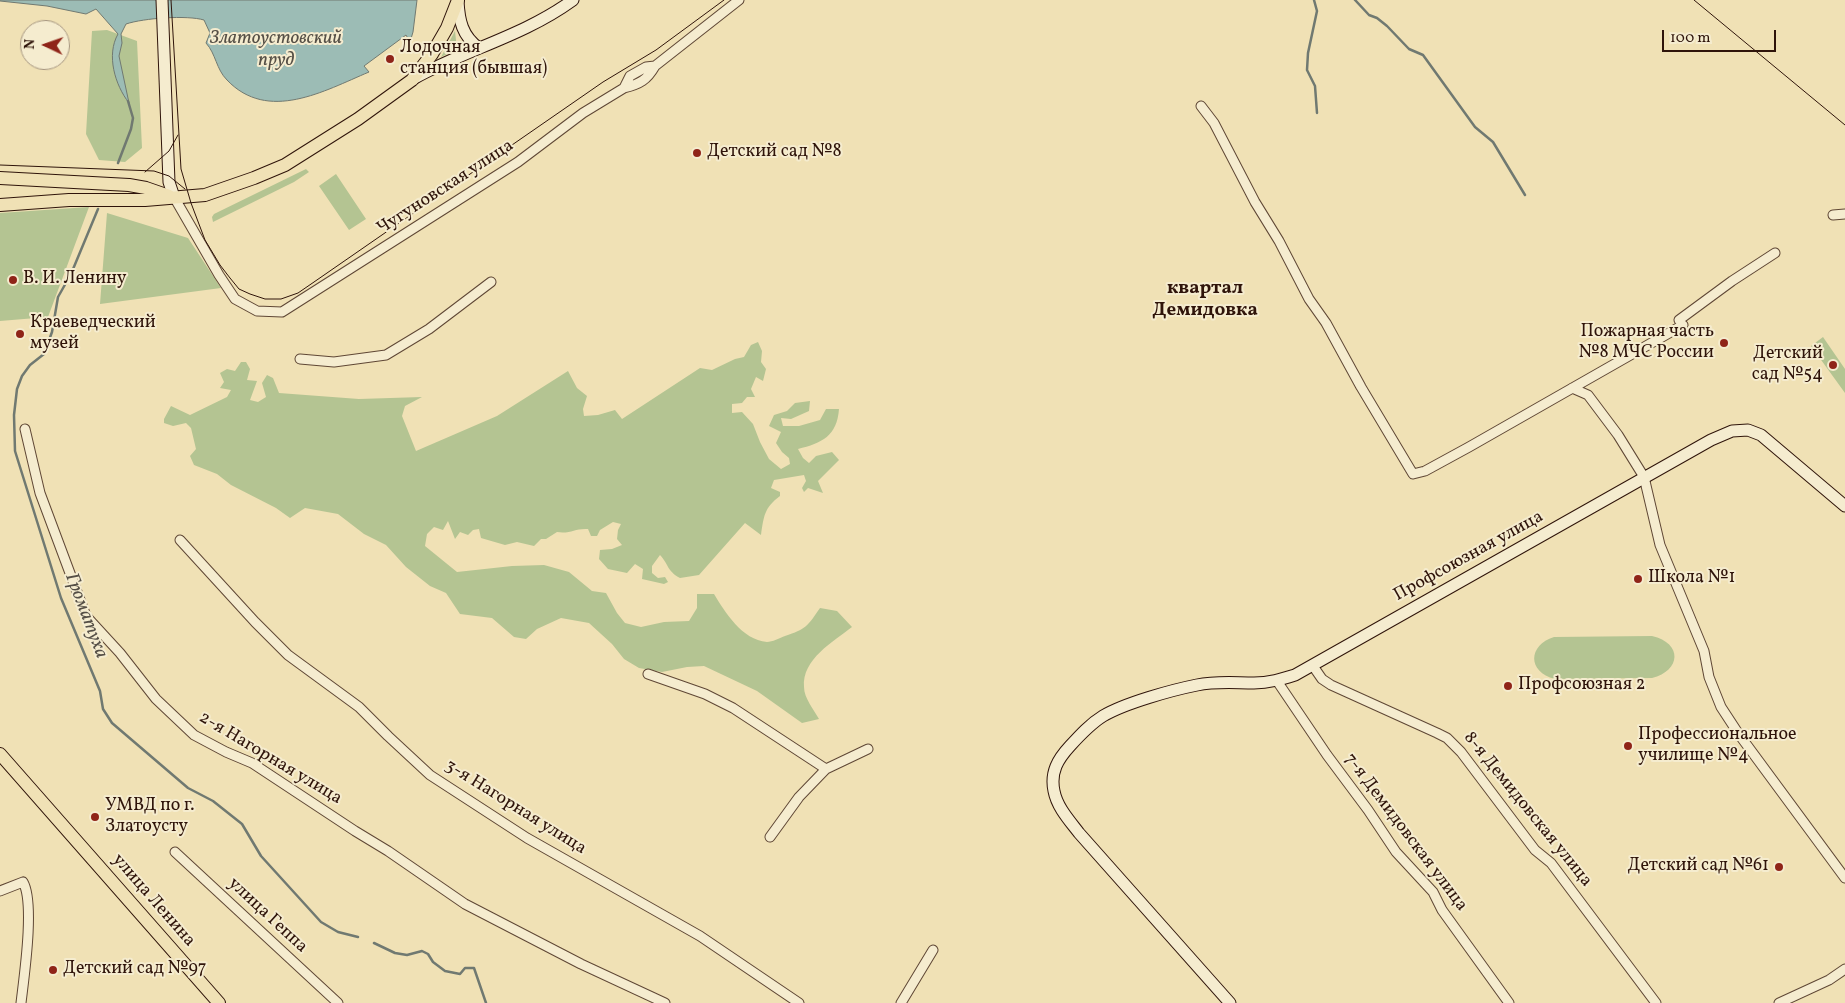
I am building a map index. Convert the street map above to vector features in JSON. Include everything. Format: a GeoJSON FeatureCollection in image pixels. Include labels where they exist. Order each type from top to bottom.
{"type":"FeatureCollection","features":[{"type":"Feature","properties":{"kind":"main road"},"geometry":{"type":"LineString","coordinates":[[162,0],[169,182],[174,197]]}},
{"type":"Feature","properties":{"kind":"main road"},"geometry":{"type":"LineString","coordinates":[[0,204],[69,200],[145,200],[205,194],[254,178],[285,165],[358,119],[412,80],[438,65],[521,31],[554,14],[573,0]]}},
{"type":"Feature","properties":{"kind":"main road"},"geometry":{"type":"LineString","coordinates":[[458,1],[463,30],[471,42],[479,48]]}},
{"type":"Feature","properties":{"kind":"main road"},"geometry":{"type":"LineString","coordinates":[[412,80],[432,54],[447,28],[458,1]]}},
{"type":"Feature","properties":{"kind":"main road"},"geometry":{"type":"LineString","coordinates":[[0,178],[129,185],[174,197]]}},
{"type":"Feature","properties":{"kind":"main road","name":"Профсоюзная улица"},"geometry":{"type":"LineString","coordinates":[[1230,1003],[1079,832],[1058,803],[1054,791],[1053,778],[1056,764],[1083,731],[1104,715],[1135,703],[1198,685],[1222,682],[1256,683],[1277,681],[1295,675],[1644,477],[1711,440],[1732,431],[1748,430],[1761,435],[1845,506]]}},
{"type":"Feature","properties":{"kind":"main road","name":"улица Ленина"},"geometry":{"type":"LineString","coordinates":[[0,754],[219,1003]]}},
{"type":"Feature","properties":{"kind":"street","name":"Чугуновская улица"},"geometry":{"type":"LineString","coordinates":[[174,197],[235,299],[256,311],[282,312],[503,172],[583,113],[624,88],[630,76],[646,67],[655,66],[739,0]]}},
{"type":"Feature","properties":{"kind":"street"},"geometry":{"type":"LineString","coordinates":[[1201,106],[1214,123],[1255,202],[1279,240],[1308,299],[1326,323],[1361,387],[1413,474],[1425,472],[1572,388],[1681,322],[1775,253]]}},
{"type":"Feature","properties":{"kind":"street"},"geometry":{"type":"LineString","coordinates":[[1832,215],[1845,214]]}},
{"type":"Feature","properties":{"kind":"street"},"geometry":{"type":"LineString","coordinates":[[300,359],[334,362],[386,355],[429,329],[491,282]]}},
{"type":"Feature","properties":{"kind":"street"},"geometry":{"type":"LineString","coordinates":[[1572,388],[1588,395],[1618,435],[1644,477],[1660,545],[1704,651],[1710,677],[1721,707],[1738,733],[1845,878]]}},
{"type":"Feature","properties":{"kind":"street","name":"2-я Нагорная улица"},"geometry":{"type":"LineString","coordinates":[[25,429],[40,493],[86,616],[120,653],[156,700],[194,735],[252,763],[388,851],[465,904],[581,964],[665,1003]]}},
{"type":"Feature","properties":{"kind":"street","name":"3-я Нагорная улица"},"geometry":{"type":"LineString","coordinates":[[180,540],[288,655],[359,707],[430,775],[527,838],[700,936],[799,1003]]}},
{"type":"Feature","properties":{"kind":"street","name":"8-я Демидовская улица"},"geometry":{"type":"LineString","coordinates":[[1312,666],[1322,679],[1331,685],[1447,738],[1461,752],[1535,850],[1551,863],[1656,1003]]}},
{"type":"Feature","properties":{"kind":"street"},"geometry":{"type":"LineString","coordinates":[[648,674],[706,694],[733,708],[826,769]]}},
{"type":"Feature","properties":{"kind":"street","name":"7-я Демидовская улица"},"geometry":{"type":"LineString","coordinates":[[1277,681],[1396,852],[1433,892],[1442,910],[1509,1003]]}},
{"type":"Feature","properties":{"kind":"street"},"geometry":{"type":"LineString","coordinates":[[770,837],[799,797],[826,769],[868,749]]}},
{"type":"Feature","properties":{"kind":"street","name":"улица Геппа"},"geometry":{"type":"LineString","coordinates":[[175,852],[338,1003]]}},
{"type":"Feature","properties":{"kind":"street"},"geometry":{"type":"LineString","coordinates":[[0,891],[23,882],[27,890],[29,908],[27,953],[21,1003]]}},
{"type":"Feature","properties":{"kind":"street"},"geometry":{"type":"LineString","coordinates":[[901,1003],[933,950]]}},
{"type":"Feature","properties":{"kind":"street"},"geometry":{"type":"LineString","coordinates":[[1779,1003],[1791,1001],[1845,969]]}},
{"type":"Feature","properties":{"kind":"green space"},"geometry":{"type":"Polygon","coordinates":[[[107,30],[137,41],[142,148],[125,162],[99,160],[86,134],[92,31],[107,30]]]}},
{"type":"Feature","properties":{"kind":"green space"},"geometry":{"type":"Polygon","coordinates":[[[455,31],[457,49],[441,57],[455,31]]]}},
{"type":"Feature","properties":{"kind":"green space"},"geometry":{"type":"Polygon","coordinates":[[[306,169],[309,172],[294,182],[213,222],[212,217],[214,214],[306,169]]]}},
{"type":"Feature","properties":{"kind":"green space"},"geometry":{"type":"Polygon","coordinates":[[[336,174],[366,219],[349,230],[319,186],[336,174]]]}},
{"type":"Feature","properties":{"kind":"green space"},"geometry":{"type":"Polygon","coordinates":[[[89,207],[48,317],[0,321],[0,213],[89,207]]]}},
{"type":"Feature","properties":{"kind":"green space"},"geometry":{"type":"Polygon","coordinates":[[[107,213],[188,238],[221,288],[100,304],[107,213]]]}},
{"type":"Feature","properties":{"kind":"green space"},"geometry":{"type":"Polygon","coordinates":[[[1823,337],[1845,369],[1845,393],[1811,346],[1823,337]]]}},
{"type":"Feature","properties":{"kind":"green space"},"geometry":{"type":"Polygon","coordinates":[[[758,342],[762,351],[761,362],[766,369],[763,381],[756,377],[751,389],[755,397],[747,397],[742,403],[732,404],[732,413],[742,412],[753,424],[769,459],[781,469],[790,464],[789,458],[776,443],[781,432],[769,426],[774,415],[787,411],[795,403],[810,401],[809,411],[791,419],[781,418],[783,426],[799,426],[820,420],[826,409],[839,409],[835,426],[827,437],[798,449],[803,458],[809,463],[816,456],[832,452],[839,460],[818,481],[823,493],[808,488],[804,492],[802,488],[806,481],[804,475],[774,480],[771,488],[780,492],[780,496],[771,504],[766,513],[761,535],[745,523],[699,575],[680,578],[670,570],[660,555],[652,566],[652,573],[658,578],[665,577],[668,582],[664,584],[642,579],[643,569],[635,564],[627,573],[608,569],[599,559],[600,550],[612,549],[622,545],[617,539],[621,524],[613,522],[600,530],[597,536],[591,536],[588,529],[557,532],[546,539],[541,539],[534,546],[517,542],[505,545],[481,538],[479,529],[473,530],[468,535],[460,532],[455,539],[448,521],[443,530],[434,527],[427,534],[425,546],[457,572],[512,566],[544,565],[569,572],[592,591],[606,593],[625,623],[641,627],[664,622],[689,621],[697,608],[697,594],[714,594],[729,617],[742,631],[758,640],[767,642],[802,629],[820,608],[837,611],[852,627],[820,652],[808,668],[804,691],[807,700],[819,719],[802,723],[757,691],[704,666],[662,672],[639,668],[624,659],[612,644],[589,623],[561,618],[537,629],[526,639],[514,637],[492,618],[460,614],[446,593],[430,586],[406,567],[386,545],[364,534],[338,514],[305,508],[290,518],[276,508],[231,485],[217,474],[194,465],[190,456],[196,449],[191,428],[186,423],[173,426],[164,423],[164,419],[171,406],[190,415],[227,397],[231,390],[220,388],[224,382],[220,373],[227,369],[235,371],[241,362],[246,362],[250,369],[247,380],[257,381],[250,400],[258,402],[266,397],[262,383],[267,375],[273,378],[279,393],[359,399],[422,397],[405,406],[402,416],[416,451],[497,416],[568,371],[577,388],[587,396],[583,409],[584,416],[598,415],[615,410],[622,419],[700,368],[712,370],[735,359],[744,357],[751,345],[758,342]]]}},
{"type":"Feature","properties":{"kind":"green space"},"geometry":{"type":"Polygon","coordinates":[[[1652,636],[1669,645],[1675,657],[1669,669],[1652,678],[1555,679],[1539,671],[1534,658],[1539,646],[1554,637],[1652,636]]]}},
{"type":"Feature","properties":{"kind":"water","name":"Златоустовский пруд"},"geometry":{"type":"Polygon","coordinates":[[[0,0],[417,0],[410,42],[406,35],[364,66],[369,72],[315,94],[278,101],[260,100],[243,93],[223,76],[206,43],[210,33],[204,20],[197,18],[165,18],[126,24],[121,34],[122,43],[119,56],[129,103],[120,88],[114,70],[114,42],[118,34],[96,9],[86,14],[47,6],[0,0]]]}},
{"type":"Feature","properties":{"kind":"waterway"},"geometry":{"type":"LineString","coordinates":[[1314,0],[1317,11],[1308,53],[1307,70],[1315,86],[1317,113]]}},
{"type":"Feature","properties":{"kind":"waterway"},"geometry":{"type":"LineString","coordinates":[[1355,0],[1369,15],[1377,18],[1387,26],[1409,49],[1423,55],[1475,127],[1493,142],[1525,195]]}},
{"type":"Feature","properties":{"kind":"waterway","name":"Громатуха"},"geometry":{"type":"LineString","coordinates":[[118,163],[131,129],[133,118],[128,101]]}},
{"type":"Feature","properties":{"kind":"waterway","name":"Громатуха"},"geometry":{"type":"LineString","coordinates":[[98,209],[71,274],[58,297],[52,332],[44,354],[30,365],[22,376],[17,389],[14,415],[15,451],[61,598],[100,691],[103,709],[112,723],[188,788],[213,801],[242,824],[261,856],[321,922],[338,932],[358,937]]}},
{"type":"Feature","properties":{"kind":"waterway","name":"Громатуха"},"geometry":{"type":"LineString","coordinates":[[374,943],[395,953],[407,955],[422,951],[428,954],[433,962],[445,971],[460,974],[465,968],[474,968],[486,1003]]}},
{"type":"Feature","properties":{"kind":"tram line"},"geometry":{"type":"LineString","coordinates":[[171,0],[181,169],[191,203],[205,240],[230,278],[239,289],[265,299],[281,299],[298,293],[603,82],[656,50],[724,0]]}},
{"type":"Feature","properties":{"kind":"tram line"},"geometry":{"type":"LineString","coordinates":[[1694,0],[1845,125]]}},
{"type":"Feature","properties":{"kind":"tram line"},"geometry":{"type":"LineString","coordinates":[[145,172],[169,151],[178,135]]}},
{"type":"Feature","properties":{"kind":"tram line"},"geometry":{"type":"LineString","coordinates":[[0,165],[154,171],[169,176],[185,189]]}},
{"type":"Feature","properties":{"kind":"place","name":"Лодочная станция (бывшая)"},"geometry":{"type":"Point","coordinates":[390,59]}},
{"type":"Feature","properties":{"kind":"place","name":"Детский сад №8"},"geometry":{"type":"Point","coordinates":[697,153]}},
{"type":"Feature","properties":{"kind":"place","name":"В. И. Ленину"},"geometry":{"type":"Point","coordinates":[13,280]}},
{"type":"Feature","properties":{"kind":"place","name":"Краеведческий музей"},"geometry":{"type":"Point","coordinates":[20,334]}},
{"type":"Feature","properties":{"kind":"place","name":"Пожарная часть №8 МЧС России"},"geometry":{"type":"Point","coordinates":[1724,343]}},
{"type":"Feature","properties":{"kind":"place","name":"Детский сад №54"},"geometry":{"type":"Point","coordinates":[1833,365]}},
{"type":"Feature","properties":{"kind":"place","name":"Школа №1"},"geometry":{"type":"Point","coordinates":[1638,579]}},
{"type":"Feature","properties":{"kind":"place","name":"Профсоюзная 2"},"geometry":{"type":"Point","coordinates":[1508,686]}},
{"type":"Feature","properties":{"kind":"place","name":"Профессиональное училище №4"},"geometry":{"type":"Point","coordinates":[1628,746]}},
{"type":"Feature","properties":{"kind":"place","name":"УМВД по г. Златоусту"},"geometry":{"type":"Point","coordinates":[95,817]}},
{"type":"Feature","properties":{"kind":"place","name":"Детский сад №61"},"geometry":{"type":"Point","coordinates":[1779,867]}},
{"type":"Feature","properties":{"kind":"place","name":"Детский сад №97"},"geometry":{"type":"Point","coordinates":[53,970]}},
{"type":"Feature","properties":{"kind":"district","name":"квартал Демидовка"},"geometry":{"type":"Point","coordinates":[1205,301]}}]}
